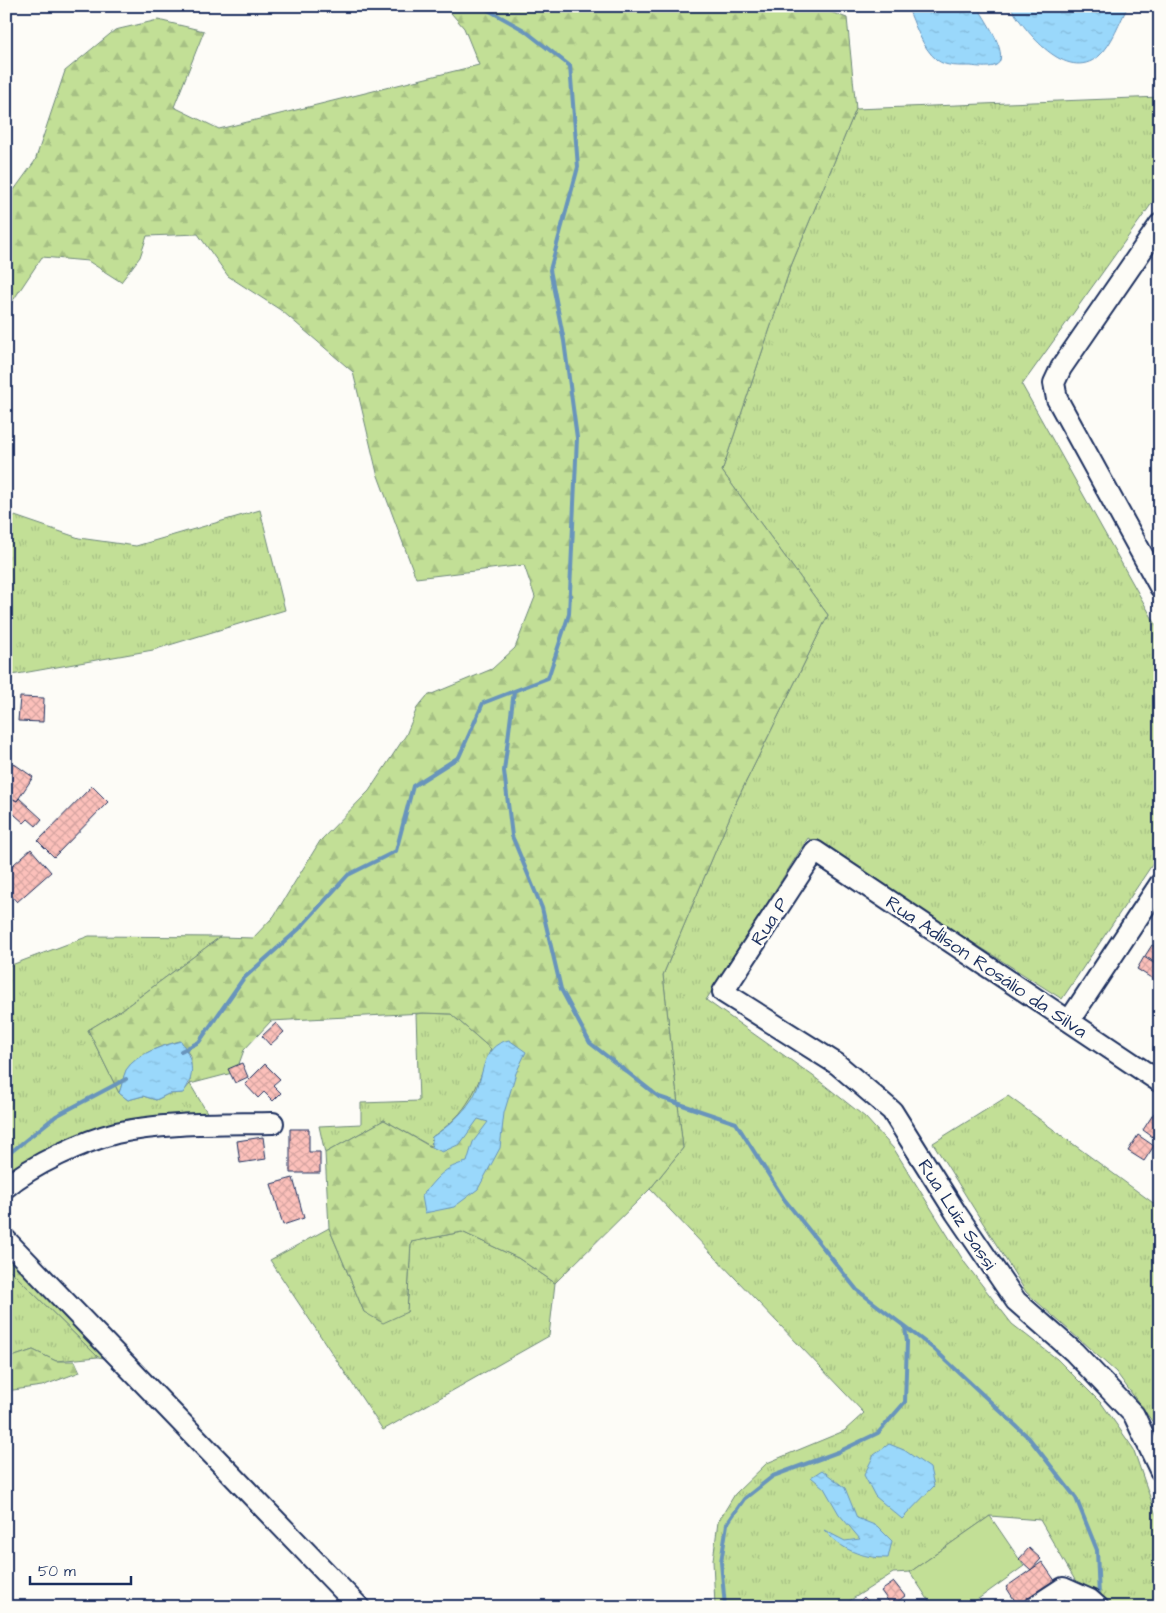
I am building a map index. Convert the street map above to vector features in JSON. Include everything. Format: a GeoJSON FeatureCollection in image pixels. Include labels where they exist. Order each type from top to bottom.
{"type":"FeatureCollection","features":[{"type":"Feature","properties":{"kind":"street"},"geometry":{"type":"LineString","coordinates":[[1160,224],[1061,368],[1054,383],[1057,399],[1160,587]]}},
{"type":"Feature","properties":{"kind":"street","name":"Rua P"},"geometry":{"type":"LineString","coordinates":[[723,992],[815,851]]}},
{"type":"Feature","properties":{"kind":"street","name":"Rua Adilson Rosálio da Silva"},"geometry":{"type":"LineString","coordinates":[[815,851],[1160,1082]]}},
{"type":"Feature","properties":{"kind":"street"},"geometry":{"type":"LineString","coordinates":[[1069,1021],[1160,884]]}},
{"type":"Feature","properties":{"kind":"street","name":"Rua Luiz Sassi"},"geometry":{"type":"LineString","coordinates":[[723,992],[837,1064],[892,1111],[956,1213],[1016,1301],[1074,1352],[1134,1415],[1160,1470]]}},
{"type":"Feature","properties":{"kind":"street"},"geometry":{"type":"LineString","coordinates":[[6,1187],[55,1157],[116,1133],[177,1126],[274,1123]]}},
{"type":"Feature","properties":{"kind":"street"},"geometry":{"type":"LineString","coordinates":[[6,1240],[359,1607]]}},
{"type":"Feature","properties":{"kind":"street"},"geometry":{"type":"LineString","coordinates":[[1034,1607],[1063,1588],[1090,1600],[1098,1607]]}},
{"type":"Feature","properties":{"kind":"green space"},"geometry":{"type":"Polygon","coordinates":[[[445,6],[814,6],[847,18],[856,109],[791,266],[722,471],[828,615],[737,800],[663,975],[683,1148],[650,1189],[555,1283],[518,1258],[462,1232],[411,1242],[407,1312],[383,1323],[364,1312],[329,1228],[325,1153],[384,1120],[431,1147],[432,1137],[455,1118],[470,1099],[491,1049],[451,1014],[423,1013],[271,1021],[244,1050],[236,1072],[190,1084],[191,1057],[180,1041],[150,1051],[137,1059],[126,1071],[119,1093],[88,1030],[123,1009],[220,937],[253,938],[274,916],[320,841],[369,791],[406,735],[417,708],[427,696],[492,669],[515,648],[535,597],[524,565],[416,578],[377,473],[353,372],[282,311],[228,276],[198,234],[147,236],[140,257],[121,282],[88,261],[42,257],[6,311],[6,201],[35,161],[65,71],[115,30],[158,20],[204,31],[174,107],[219,129],[479,65],[464,28],[445,6]]]}},
{"type":"Feature","properties":{"kind":"green space"},"geometry":{"type":"Polygon","coordinates":[[[1160,97],[1160,192],[1022,385],[1160,632],[1160,853],[1062,999],[808,838],[706,1000],[813,1076],[865,1117],[894,1149],[965,1263],[1012,1324],[1057,1359],[1102,1404],[1133,1448],[1160,1526],[1160,1607],[1101,1607],[1079,1587],[1040,1520],[990,1516],[910,1572],[893,1573],[840,1607],[715,1607],[713,1560],[718,1522],[735,1494],[767,1463],[844,1431],[864,1413],[650,1189],[683,1148],[663,975],[737,800],[828,615],[722,471],[791,266],[856,109],[1160,97]]]}},
{"type":"Feature","properties":{"kind":"green space"},"geometry":{"type":"Polygon","coordinates":[[[260,510],[285,610],[153,650],[6,676],[6,513],[79,538],[136,546],[260,510]]]}},
{"type":"Feature","properties":{"kind":"green space"},"geometry":{"type":"Polygon","coordinates":[[[89,936],[220,937],[123,1009],[88,1030],[119,1093],[128,1100],[143,1096],[156,1100],[168,1094],[182,1093],[190,1084],[214,1124],[116,1133],[6,1187],[6,967],[89,936]]]}},
{"type":"Feature","properties":{"kind":"green space"},"geometry":{"type":"Polygon","coordinates":[[[416,1014],[451,1014],[491,1049],[476,1088],[464,1109],[456,1118],[432,1137],[432,1147],[384,1120],[325,1153],[319,1126],[361,1124],[361,1103],[419,1101],[416,1014]]]}},
{"type":"Feature","properties":{"kind":"green space"},"geometry":{"type":"Polygon","coordinates":[[[1008,1096],[1160,1208],[1160,1432],[1116,1372],[1026,1292],[933,1143],[1008,1096]]]}},
{"type":"Feature","properties":{"kind":"green space"},"geometry":{"type":"Polygon","coordinates":[[[329,1228],[364,1312],[407,1312],[411,1242],[462,1232],[518,1258],[555,1283],[549,1336],[383,1430],[270,1260],[329,1228]]]}},
{"type":"Feature","properties":{"kind":"green space"},"geometry":{"type":"Polygon","coordinates":[[[6,1240],[110,1359],[98,1357],[6,1266],[6,1240]]]}},
{"type":"Feature","properties":{"kind":"green space"},"geometry":{"type":"Polygon","coordinates":[[[6,1266],[98,1357],[56,1361],[33,1350],[6,1359],[6,1266]]]}},
{"type":"Feature","properties":{"kind":"green space"},"geometry":{"type":"Polygon","coordinates":[[[33,1350],[56,1361],[75,1361],[80,1372],[42,1386],[6,1391],[6,1359],[33,1350]]]}},
{"type":"Feature","properties":{"kind":"green space"},"geometry":{"type":"Polygon","coordinates":[[[990,1516],[1024,1566],[967,1607],[933,1607],[910,1572],[990,1516]]]}},
{"type":"Feature","properties":{"kind":"water"},"geometry":{"type":"Polygon","coordinates":[[[907,6],[977,6],[999,47],[1001,56],[999,62],[994,66],[985,67],[953,66],[937,60],[923,42],[907,6]]]}},
{"type":"Feature","properties":{"kind":"water"},"geometry":{"type":"Polygon","coordinates":[[[1010,6],[1128,6],[1104,51],[1086,63],[1073,64],[1060,59],[1036,40],[1010,6]]]}},
{"type":"Feature","properties":{"kind":"water"},"geometry":{"type":"Polygon","coordinates":[[[509,1040],[526,1052],[516,1073],[504,1113],[500,1148],[478,1189],[454,1207],[425,1213],[422,1196],[436,1179],[447,1170],[467,1162],[473,1142],[488,1122],[478,1119],[460,1144],[442,1152],[432,1147],[432,1137],[454,1120],[468,1105],[476,1090],[488,1056],[499,1043],[509,1040]]]}},
{"type":"Feature","properties":{"kind":"water"},"geometry":{"type":"Polygon","coordinates":[[[181,1041],[188,1054],[191,1067],[190,1079],[183,1093],[168,1094],[156,1100],[143,1096],[128,1100],[119,1093],[126,1070],[131,1064],[143,1055],[158,1048],[181,1041]]]}},
{"type":"Feature","properties":{"kind":"water"},"geometry":{"type":"Polygon","coordinates":[[[889,1444],[904,1450],[930,1468],[934,1486],[902,1519],[875,1496],[864,1475],[874,1455],[889,1444]]]}},
{"type":"Feature","properties":{"kind":"water"},"geometry":{"type":"Polygon","coordinates":[[[822,1470],[845,1488],[857,1518],[877,1526],[892,1541],[888,1558],[878,1558],[853,1552],[838,1543],[824,1530],[845,1541],[860,1539],[839,1514],[824,1488],[811,1477],[822,1470]]]}},
{"type":"Feature","properties":{"kind":"building"},"geometry":{"type":"Polygon","coordinates":[[[20,697],[44,698],[43,722],[18,721],[20,697]]]}},
{"type":"Feature","properties":{"kind":"building"},"geometry":{"type":"Polygon","coordinates":[[[13,763],[33,777],[17,801],[6,795],[6,774],[13,763]]]}},
{"type":"Feature","properties":{"kind":"building"},"geometry":{"type":"Polygon","coordinates":[[[92,786],[108,802],[54,857],[38,841],[92,786]]]}},
{"type":"Feature","properties":{"kind":"building"},"geometry":{"type":"Polygon","coordinates":[[[19,798],[42,819],[36,826],[28,819],[24,823],[6,807],[13,799],[17,801],[19,798]]]}},
{"type":"Feature","properties":{"kind":"building"},"geometry":{"type":"Polygon","coordinates":[[[31,849],[51,872],[17,902],[6,890],[6,871],[31,849]]]}},
{"type":"Feature","properties":{"kind":"building"},"geometry":{"type":"Polygon","coordinates":[[[1152,945],[1160,950],[1160,966],[1145,956],[1152,945]]]}},
{"type":"Feature","properties":{"kind":"building"},"geometry":{"type":"Polygon","coordinates":[[[1144,957],[1160,967],[1160,976],[1156,981],[1137,969],[1144,957]]]}},
{"type":"Feature","properties":{"kind":"building"},"geometry":{"type":"Polygon","coordinates":[[[276,1023],[284,1032],[270,1045],[262,1036],[276,1023]]]}},
{"type":"Feature","properties":{"kind":"building"},"geometry":{"type":"Polygon","coordinates":[[[242,1063],[248,1077],[235,1083],[228,1069],[242,1063]]]}},
{"type":"Feature","properties":{"kind":"building"},"geometry":{"type":"Polygon","coordinates":[[[265,1064],[280,1079],[273,1085],[281,1093],[273,1101],[264,1092],[258,1098],[245,1084],[265,1064]]]}},
{"type":"Feature","properties":{"kind":"building"},"geometry":{"type":"Polygon","coordinates":[[[1154,1113],[1160,1117],[1160,1136],[1157,1140],[1143,1130],[1154,1113]]]}},
{"type":"Feature","properties":{"kind":"building"},"geometry":{"type":"Polygon","coordinates":[[[290,1129],[309,1129],[309,1152],[320,1152],[320,1173],[290,1173],[290,1129]]]}},
{"type":"Feature","properties":{"kind":"building"},"geometry":{"type":"Polygon","coordinates":[[[1138,1135],[1154,1146],[1144,1161],[1128,1151],[1138,1135]]]}},
{"type":"Feature","properties":{"kind":"building"},"geometry":{"type":"Polygon","coordinates":[[[263,1137],[266,1159],[240,1163],[237,1141],[263,1137]]]}},
{"type":"Feature","properties":{"kind":"building"},"geometry":{"type":"Polygon","coordinates":[[[293,1178],[304,1218],[283,1225],[271,1184],[293,1178]]]}},
{"type":"Feature","properties":{"kind":"building"},"geometry":{"type":"Polygon","coordinates":[[[1029,1548],[1041,1559],[1031,1570],[1019,1559],[1029,1548]]]}},
{"type":"Feature","properties":{"kind":"building"},"geometry":{"type":"Polygon","coordinates":[[[1042,1562],[1058,1585],[1026,1607],[1019,1607],[1006,1587],[1042,1562]]]}},
{"type":"Feature","properties":{"kind":"building"},"geometry":{"type":"Polygon","coordinates":[[[894,1582],[905,1596],[892,1606],[881,1591],[894,1582]]]}},
{"type":"Feature","properties":{"kind":"building"},"geometry":{"type":"Polygon","coordinates":[[[1067,1596],[1072,1601],[1069,1605],[1070,1607],[1057,1607],[1067,1596]]]}},
{"type":"Feature","properties":{"kind":"building"},"geometry":{"type":"Polygon","coordinates":[[[864,1597],[873,1607],[854,1607],[864,1597]]]}},
{"type":"Feature","properties":{"kind":"waterway"},"geometry":{"type":"LineString","coordinates":[[481,6],[524,30],[570,66],[578,167],[550,270],[564,341],[577,438],[569,614],[548,678],[514,691],[504,771],[512,836],[542,908],[561,989],[590,1043],[659,1097],[736,1123],[784,1199],[857,1290],[934,1349],[1029,1438],[1076,1498],[1097,1550],[1099,1597]]}},
{"type":"Feature","properties":{"kind":"waterway"},"geometry":{"type":"LineString","coordinates":[[181,1051],[199,1042],[243,979],[299,929],[348,875],[396,851],[413,786],[459,757],[483,703],[514,691]]}},
{"type":"Feature","properties":{"kind":"waterway"},"geometry":{"type":"LineString","coordinates":[[6,1156],[56,1116],[126,1079]]}},
{"type":"Feature","properties":{"kind":"waterway"},"geometry":{"type":"LineString","coordinates":[[725,1607],[721,1562],[727,1524],[744,1499],[773,1476],[838,1452],[878,1433],[905,1402],[907,1342],[905,1327]]}}]}
